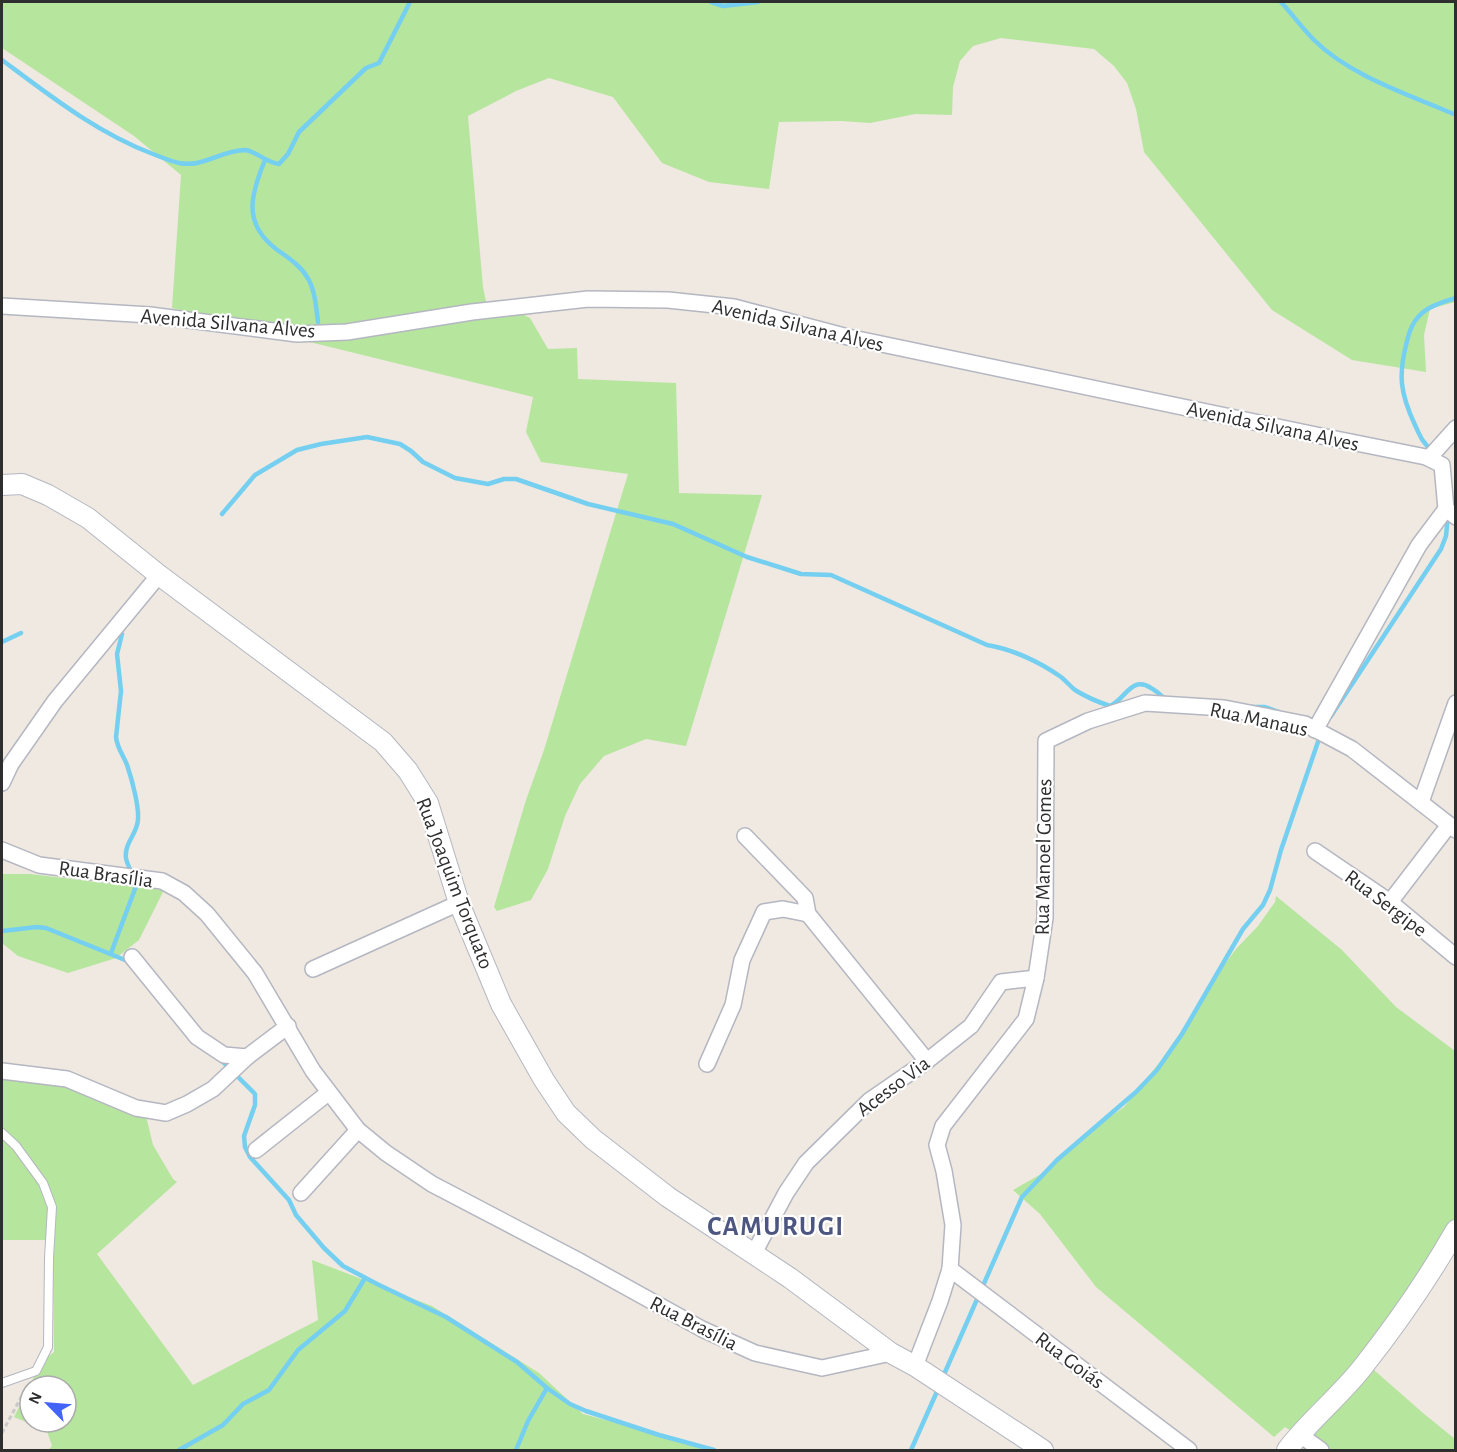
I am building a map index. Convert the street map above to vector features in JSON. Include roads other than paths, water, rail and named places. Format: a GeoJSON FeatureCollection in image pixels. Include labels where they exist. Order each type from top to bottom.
{"type":"FeatureCollection","features":[{"type":"Feature","properties":{"kind":"street","name":"Avenida Silvana Alves"},"geometry":{"type":"LineString","coordinates":[[2,306],[150,315],[297,334],[347,332],[472,312],[588,299],[668,300],[734,307],[848,337],[1435,461]]}},
{"type":"Feature","properties":{"kind":"street"},"geometry":{"type":"LineString","coordinates":[[1315,730],[1419,545],[1451,513],[1435,461],[1455,428]]}},
{"type":"Feature","properties":{"kind":"street","name":"Rua Joaquim Torquato"},"geometry":{"type":"LineString","coordinates":[[2,484],[22,484],[48,495],[88,518],[159,575],[383,742],[408,771],[428,803],[459,903],[501,1004],[544,1080],[566,1113],[592,1139],[668,1197],[790,1278],[891,1353]]}},
{"type":"Feature","properties":{"kind":"street"},"geometry":{"type":"LineString","coordinates":[[2,783],[11,764],[55,701],[159,575]]}},
{"type":"Feature","properties":{"kind":"street","name":"Rua Manaus"},"geometry":{"type":"LineString","coordinates":[[1046,741],[1088,721],[1145,703],[1224,708],[1305,724],[1352,749],[1452,827],[1390,902]]}},
{"type":"Feature","properties":{"kind":"street"},"geometry":{"type":"LineString","coordinates":[[1421,802],[1455,703]]}},
{"type":"Feature","properties":{"kind":"street","name":"Rua Manoel Gomes"},"geometry":{"type":"LineString","coordinates":[[915,1366],[950,1269],[953,1225],[944,1171],[936,1145],[943,1126],[1026,1019],[1036,978],[1045,918],[1046,741]]}},
{"type":"Feature","properties":{"kind":"street"},"geometry":{"type":"LineString","coordinates":[[745,836],[806,898],[808,914],[927,1061]]}},
{"type":"Feature","properties":{"kind":"street","name":"Rua Brasília"},"geometry":{"type":"LineString","coordinates":[[2,850],[39,865],[162,881],[184,893],[207,914],[255,974],[313,1071],[358,1130],[386,1153],[432,1184],[702,1329],[756,1353],[822,1368],[891,1353]]}},
{"type":"Feature","properties":{"kind":"street","name":"Rua Sergipe"},"geometry":{"type":"LineString","coordinates":[[1315,851],[1390,902],[1455,957]]}},
{"type":"Feature","properties":{"kind":"street"},"geometry":{"type":"LineString","coordinates":[[313,969],[459,903]]}},
{"type":"Feature","properties":{"kind":"street"},"geometry":{"type":"LineString","coordinates":[[707,1064],[733,1005],[742,960],[764,912],[783,909],[808,914]]}},
{"type":"Feature","properties":{"kind":"street"},"geometry":{"type":"LineString","coordinates":[[132,957],[197,1037],[224,1054],[247,1057]]}},
{"type":"Feature","properties":{"kind":"street","name":"Acesso Via"},"geometry":{"type":"LineString","coordinates":[[753,1255],[786,1193],[806,1163],[869,1101],[927,1061],[971,1026],[1001,982],[1036,978]]}},
{"type":"Feature","properties":{"kind":"street"},"geometry":{"type":"LineString","coordinates":[[2,1071],[67,1079],[136,1108],[166,1113],[213,1089],[247,1057],[288,1026]]}},
{"type":"Feature","properties":{"kind":"street"},"geometry":{"type":"LineString","coordinates":[[256,1150],[328,1093]]}},
{"type":"Feature","properties":{"kind":"street"},"geometry":{"type":"LineString","coordinates":[[301,1193],[358,1130]]}},
{"type":"Feature","properties":{"kind":"street"},"geometry":{"type":"LineString","coordinates":[[1287,1450],[1299,1434],[1360,1370],[1428,1277],[1455,1230]]}},
{"type":"Feature","properties":{"kind":"street","name":"Rua Goiás"},"geometry":{"type":"LineString","coordinates":[[950,1269],[1189,1450]]}},
{"type":"Feature","properties":{"kind":"street"},"geometry":{"type":"LineString","coordinates":[[891,1353],[915,1366],[1043,1450]]}},
{"type":"Feature","properties":{"kind":"street"},"geometry":{"type":"LineString","coordinates":[[1299,1434],[1322,1450]]}},
{"type":"Feature","properties":{"kind":"lane"},"geometry":{"type":"LineString","coordinates":[[2,1133],[16,1146],[43,1183],[52,1207],[48,1347],[36,1371],[2,1383]]}},
{"type":"Feature","properties":{"kind":"waterway"},"geometry":{"type":"LineString","coordinates":[[2,60],[93,124],[132,145],[166,159],[188,164],[245,150],[279,164],[288,154],[299,132],[366,68],[379,63],[410,2]]}},
{"type":"Feature","properties":{"kind":"waterway"},"geometry":{"type":"LineString","coordinates":[[711,2],[723,6],[758,2]]}},
{"type":"Feature","properties":{"kind":"waterway"},"geometry":{"type":"LineString","coordinates":[[1281,2],[1314,40],[1345,64],[1381,84],[1456,115]]}},
{"type":"Feature","properties":{"kind":"waterway"},"geometry":{"type":"LineString","coordinates":[[265,160],[253,196],[254,218],[265,239],[297,265],[307,277],[316,304],[318,322]]}},
{"type":"Feature","properties":{"kind":"waterway"},"geometry":{"type":"LineString","coordinates":[[1433,451],[1420,436],[1406,403],[1402,384],[1402,364],[1409,334],[1417,319],[1431,307],[1456,298]]}},
{"type":"Feature","properties":{"kind":"waterway"},"geometry":{"type":"LineString","coordinates":[[222,514],[255,475],[297,450],[367,437],[400,444],[423,462],[455,478],[488,484],[504,479],[516,479],[588,504],[673,524],[747,557],[801,574],[831,575],[987,645],[1035,661],[1053,671],[1079,693],[1110,706],[1138,684],[1151,688],[1167,700]]}},
{"type":"Feature","properties":{"kind":"waterway"},"geometry":{"type":"LineString","coordinates":[[1331,716],[1441,549],[1446,536],[1448,515]]}},
{"type":"Feature","properties":{"kind":"waterway"},"geometry":{"type":"LineString","coordinates":[[2,642],[21,633]]}},
{"type":"Feature","properties":{"kind":"waterway"},"geometry":{"type":"LineString","coordinates":[[111,953],[135,889],[135,881],[127,862],[126,853],[138,819],[127,764],[116,737],[121,691],[117,654],[122,634]]}},
{"type":"Feature","properties":{"kind":"waterway"},"geometry":{"type":"LineString","coordinates":[[1252,707],[1265,707],[1279,712]]}},
{"type":"Feature","properties":{"kind":"waterway"},"geometry":{"type":"LineString","coordinates":[[942,1379],[1022,1197],[1057,1160],[1136,1092],[1157,1070],[1182,1034],[1243,929],[1263,905],[1270,890],[1281,850],[1320,736]]}},
{"type":"Feature","properties":{"kind":"waterway"},"geometry":{"type":"LineString","coordinates":[[2,931],[46,928],[130,962]]}},
{"type":"Feature","properties":{"kind":"waterway"},"geometry":{"type":"LineString","coordinates":[[221,1060],[255,1094],[255,1105],[244,1136],[245,1147],[250,1157],[289,1200],[296,1215],[324,1248],[343,1266],[446,1317],[517,1362],[570,1404],[659,1435],[714,1450]]}},
{"type":"Feature","properties":{"kind":"waterway"},"geometry":{"type":"LineString","coordinates":[[179,1450],[223,1425],[243,1404],[269,1390],[298,1350],[345,1311],[365,1278]]}},
{"type":"Feature","properties":{"kind":"waterway"},"geometry":{"type":"LineString","coordinates":[[911,1450],[939,1387]]}},
{"type":"Feature","properties":{"kind":"waterway"},"geometry":{"type":"LineString","coordinates":[[516,1450],[528,1421],[547,1388]]}},
{"type":"Feature","properties":{"kind":"district","name":"CAMURUGI"},"geometry":{"type":"Point","coordinates":[776,1226]}}]}
